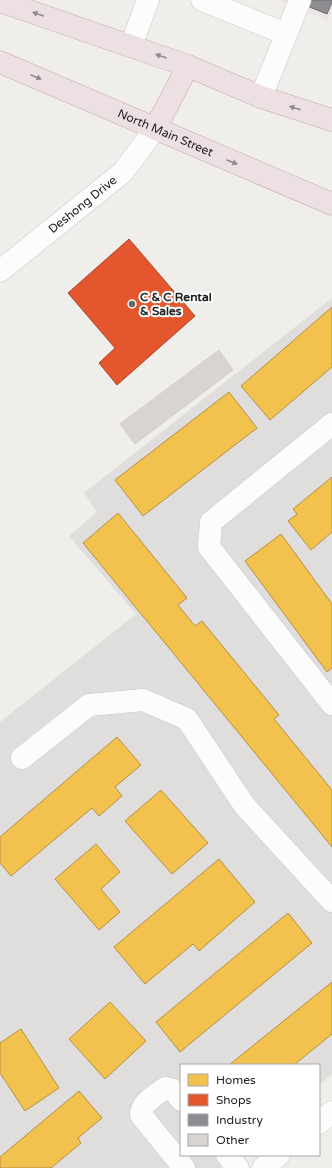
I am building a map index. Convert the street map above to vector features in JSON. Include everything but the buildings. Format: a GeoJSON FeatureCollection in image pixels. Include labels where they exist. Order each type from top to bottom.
{"type":"FeatureCollection","features":[{"type":"Feature","properties":{"kind":"highway"},"geometry":{"type":"LineString","coordinates":[[0,1],[188,66],[261,97],[332,120]]}},
{"type":"Feature","properties":{"kind":"highway","name":"North Main Street"},"geometry":{"type":"LineString","coordinates":[[0,62],[332,204]]}},
{"type":"Feature","properties":{"kind":"highway"},"geometry":{"type":"LineString","coordinates":[[155,129],[188,66]]}},
{"type":"Feature","properties":{"kind":"street"},"geometry":{"type":"LineString","coordinates":[[131,46],[148,0]]}},
{"type":"Feature","properties":{"kind":"street"},"geometry":{"type":"LineString","coordinates":[[202,0],[286,34]]}},
{"type":"Feature","properties":{"kind":"street"},"geometry":{"type":"LineString","coordinates":[[261,97],[300,0]]}},
{"type":"Feature","properties":{"kind":"street","name":"Deshong Drive"},"geometry":{"type":"LineString","coordinates":[[0,271],[123,172],[155,129]]}},
{"type":"Feature","properties":{"kind":"street"},"geometry":{"type":"LineString","coordinates":[[332,424],[211,522],[210,547],[332,704]]}},
{"type":"Feature","properties":{"kind":"street"},"geometry":{"type":"LineString","coordinates":[[22,758],[89,705],[143,700],[187,719],[244,805],[332,902]]}},
{"type":"Feature","properties":{"kind":"street"},"geometry":{"type":"LineString","coordinates":[[180,1099],[173,1090],[165,1088],[143,1106],[141,1115],[184,1168]]}},
{"type":"Feature","properties":{"kind":"street"},"geometry":{"type":"LineString","coordinates":[[320,1122],[332,1112]]}},
{"type":"Feature","properties":{"kind":"street"},"geometry":{"type":"LineString","coordinates":[[228,1156],[238,1168]]}},
{"type":"Feature","properties":{"kind":"street"},"geometry":{"type":"LineString","coordinates":[[263,1168],[278,1156]]}},
{"type":"Feature","properties":{"kind":"shaded area"},"geometry":{"type":"Polygon","coordinates":[[[277,0],[332,0],[332,10],[328,21],[277,0]]]}},
{"type":"Feature","properties":{"kind":"shaded area"},"geometry":{"type":"Polygon","coordinates":[[[332,298],[332,1074],[320,1084],[320,1064],[180,1064],[180,1156],[235,1156],[220,1168],[0,1168],[0,722],[136,614],[69,536],[97,512],[84,493],[332,298]]]}},
{"type":"Feature","properties":{"kind":"place","name":"C & C Rental & Sales"},"geometry":{"type":"Point","coordinates":[132,304]}}]}
